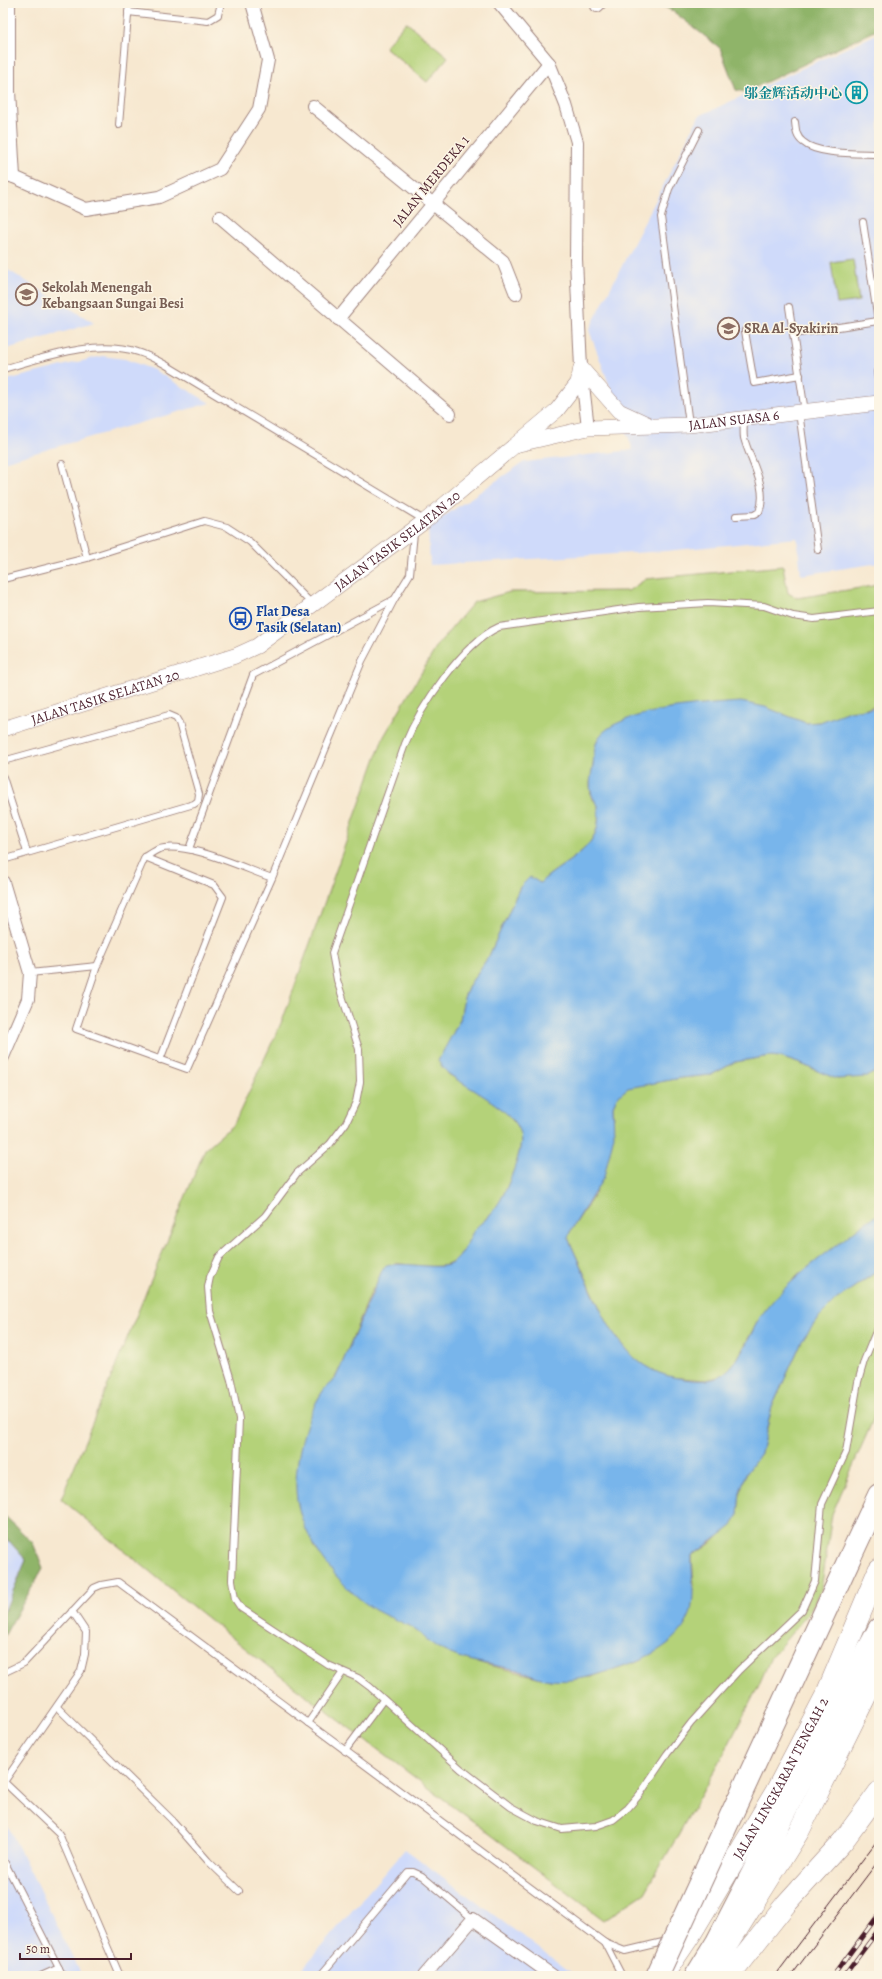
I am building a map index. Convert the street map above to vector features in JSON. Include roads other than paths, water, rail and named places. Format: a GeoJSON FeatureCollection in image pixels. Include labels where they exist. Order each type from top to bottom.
{"type":"FeatureCollection","features":[{"type":"Feature","properties":{"kind":"highway"},"geometry":{"type":"LineString","coordinates":[[656,1976],[879,1495]]}},
{"type":"Feature","properties":{"kind":"highway","name":"JALAN LINGKARAN TENGAH 2"},"geometry":{"type":"LineString","coordinates":[[662,1976],[690,1935],[786,1772],[826,1695],[879,1569]]}},
{"type":"Feature","properties":{"kind":"highway"},"geometry":{"type":"LineString","coordinates":[[696,1976],[717,1942],[879,1629]]}},
{"type":"Feature","properties":{"kind":"highway"},"geometry":{"type":"LineString","coordinates":[[708,1976],[799,1831],[879,1669]]}},
{"type":"Feature","properties":{"kind":"highway"},"geometry":{"type":"LineString","coordinates":[[729,1976],[786,1904],[843,1841],[879,1792]]}},
{"type":"Feature","properties":{"kind":"street"},"geometry":{"type":"LineString","coordinates":[[9,3],[8,175],[86,209],[159,197],[220,169],[259,109],[268,60],[252,3]]}},
{"type":"Feature","properties":{"kind":"street"},"geometry":{"type":"LineString","coordinates":[[499,3],[549,63],[566,106],[577,142],[576,259],[581,368],[588,428]]}},
{"type":"Feature","properties":{"kind":"street","name":"JALAN MERDEKA 1"},"geometry":{"type":"LineString","coordinates":[[338,319],[549,63]]}},
{"type":"Feature","properties":{"kind":"street"},"geometry":{"type":"LineString","coordinates":[[313,106],[503,261],[516,294]]}},
{"type":"Feature","properties":{"kind":"street"},"geometry":{"type":"LineString","coordinates":[[220,217],[450,414]]}},
{"type":"Feature","properties":{"kind":"street"},"geometry":{"type":"LineString","coordinates":[[581,368],[619,411],[652,426]]}},
{"type":"Feature","properties":{"kind":"street"},"geometry":{"type":"LineString","coordinates":[[516,445],[562,404],[578,383],[581,368]]}},
{"type":"Feature","properties":{"kind":"street","name":"JALAN SUASA 6"},"geometry":{"type":"LineString","coordinates":[[588,428],[689,425],[879,403]]}},
{"type":"Feature","properties":{"kind":"street","name":"JALAN TASIK SELATAN 20"},"geometry":{"type":"LineString","coordinates":[[3,729],[235,656],[257,646],[420,525],[516,445],[588,428]]}},
{"type":"Feature","properties":{"kind":"street"},"geometry":{"type":"LineString","coordinates":[[3,882],[6,904],[30,973],[28,999],[3,1057]]}},
{"type":"Feature","properties":{"kind":"street"},"geometry":{"type":"LineString","coordinates":[[424,1976],[473,1919],[553,1976]]}},
{"type":"Feature","properties":{"kind":"lane"},"geometry":{"type":"LineString","coordinates":[[119,125],[129,3]]}},
{"type":"Feature","properties":{"kind":"lane"},"geometry":{"type":"LineString","coordinates":[[128,12],[208,21],[218,15],[221,3]]}},
{"type":"Feature","properties":{"kind":"lane"},"geometry":{"type":"LineString","coordinates":[[795,122],[796,133],[802,142],[816,149],[879,154]]}},
{"type":"Feature","properties":{"kind":"lane"},"geometry":{"type":"LineString","coordinates":[[689,425],[661,217],[668,189],[699,130]]}},
{"type":"Feature","properties":{"kind":"lane"},"geometry":{"type":"LineString","coordinates":[[793,334],[878,321],[863,222]]}},
{"type":"Feature","properties":{"kind":"lane"},"geometry":{"type":"LineString","coordinates":[[790,307],[800,375],[802,412],[818,550]]}},
{"type":"Feature","properties":{"kind":"lane"},"geometry":{"type":"LineString","coordinates":[[745,331],[754,383],[800,375]]}},
{"type":"Feature","properties":{"kind":"lane"},"geometry":{"type":"LineString","coordinates":[[3,369],[61,354],[105,347],[137,352],[173,369],[410,510],[420,525],[410,574],[394,600],[362,661],[272,878],[187,1070],[76,1028],[96,966],[145,857],[157,849],[190,849],[272,878]]}},
{"type":"Feature","properties":{"kind":"lane"},"geometry":{"type":"LineString","coordinates":[[877,372],[879,387]]}},
{"type":"Feature","properties":{"kind":"lane"},"geometry":{"type":"LineString","coordinates":[[736,516],[754,515],[759,512],[762,498],[757,474],[744,437],[744,419]]}},
{"type":"Feature","properties":{"kind":"lane"},"geometry":{"type":"LineString","coordinates":[[62,464],[87,558]]}},
{"type":"Feature","properties":{"kind":"lane"},"geometry":{"type":"LineString","coordinates":[[3,579],[87,558],[204,521],[227,527],[250,542],[313,605]]}},
{"type":"Feature","properties":{"kind":"lane"},"geometry":{"type":"LineString","coordinates":[[190,849],[253,675],[394,600]]}},
{"type":"Feature","properties":{"kind":"lane"},"geometry":{"type":"LineString","coordinates":[[879,611],[814,619],[793,616],[764,606],[708,603],[639,608],[499,627],[487,632],[477,641],[431,695],[417,716],[405,744],[332,953],[337,980],[359,1049],[360,1076],[356,1102],[346,1123],[334,1139],[319,1155],[297,1173],[265,1216],[219,1257],[210,1277],[208,1286],[210,1311],[231,1380],[239,1419],[232,1573],[235,1599],[241,1608],[328,1665],[358,1678],[428,1737],[467,1774],[511,1807],[537,1821],[562,1829],[596,1826],[613,1820],[628,1808],[640,1794],[667,1754],[691,1723],[739,1670],[802,1610],[815,1581],[822,1504],[846,1452],[862,1368],[875,1334],[879,1328]]}},
{"type":"Feature","properties":{"kind":"lane"},"geometry":{"type":"LineString","coordinates":[[3,761],[169,715],[176,718],[179,723],[199,794],[198,801],[194,804],[3,860]]}},
{"type":"Feature","properties":{"kind":"lane"},"geometry":{"type":"LineString","coordinates":[[3,777],[27,852]]}},
{"type":"Feature","properties":{"kind":"lane"},"geometry":{"type":"LineString","coordinates":[[145,857],[214,885],[223,897],[160,1060]]}},
{"type":"Feature","properties":{"kind":"lane"},"geometry":{"type":"LineString","coordinates":[[30,973],[96,966]]}},
{"type":"Feature","properties":{"kind":"lane"},"geometry":{"type":"LineString","coordinates":[[3,1673],[24,1663],[94,1588],[101,1584],[118,1582],[605,1943],[625,1951],[690,1935]]}},
{"type":"Feature","properties":{"kind":"lane"},"geometry":{"type":"LineString","coordinates":[[72,1611],[86,1632],[86,1654],[80,1671],[57,1707],[4,1781],[59,1834],[120,1976]]}},
{"type":"Feature","properties":{"kind":"lane"},"geometry":{"type":"LineString","coordinates":[[308,1723],[343,1672]]}},
{"type":"Feature","properties":{"kind":"lane"},"geometry":{"type":"LineString","coordinates":[[345,1751],[383,1700]]}},
{"type":"Feature","properties":{"kind":"lane"},"geometry":{"type":"LineString","coordinates":[[57,1707],[172,1820],[208,1861],[239,1891]]}},
{"type":"Feature","properties":{"kind":"lane"},"geometry":{"type":"LineString","coordinates":[[3,1859],[63,1976]]}},
{"type":"Feature","properties":{"kind":"lane"},"geometry":{"type":"LineString","coordinates":[[320,1976],[408,1872],[413,1872],[422,1876],[473,1919]]}},
{"type":"Feature","properties":{"kind":"lane"},"geometry":{"type":"LineString","coordinates":[[605,1943],[622,1976]]}},
{"type":"Feature","properties":{"kind":"lane"},"geometry":{"type":"LineString","coordinates":[[41,1976],[59,1968]]}},
{"type":"Feature","properties":{"kind":"water"},"geometry":{"type":"Polygon","coordinates":[[[741,702],[765,707],[806,723],[820,722],[849,711],[879,707],[879,1070],[866,1077],[837,1079],[801,1064],[780,1057],[770,1056],[735,1062],[711,1075],[681,1078],[628,1088],[617,1097],[613,1106],[614,1135],[604,1177],[570,1232],[568,1238],[601,1310],[617,1339],[627,1351],[638,1361],[651,1369],[667,1375],[689,1380],[710,1380],[719,1377],[730,1368],[742,1352],[760,1317],[782,1291],[863,1224],[879,1214],[879,1270],[837,1299],[819,1317],[802,1341],[772,1407],[761,1453],[746,1474],[740,1492],[738,1514],[732,1526],[692,1556],[693,1600],[689,1617],[685,1625],[674,1638],[659,1650],[643,1658],[599,1674],[580,1679],[561,1681],[547,1679],[517,1670],[468,1660],[436,1647],[409,1626],[375,1610],[347,1588],[323,1559],[304,1526],[296,1491],[297,1466],[302,1439],[317,1401],[324,1389],[335,1379],[383,1268],[396,1264],[441,1266],[448,1265],[453,1262],[461,1254],[475,1229],[496,1208],[509,1183],[517,1161],[520,1147],[521,1138],[516,1125],[509,1116],[490,1100],[449,1074],[438,1061],[460,1020],[464,998],[468,987],[489,956],[520,887],[530,877],[540,883],[590,843],[595,834],[598,824],[598,805],[592,796],[590,786],[597,741],[606,730],[621,722],[640,715],[663,710],[708,704],[741,702]]]}},
{"type":"Feature","properties":{"kind":"tram line"},"geometry":{"type":"LineString","coordinates":[[775,1976],[879,1838]]}},
{"type":"Feature","properties":{"kind":"tram line"},"geometry":{"type":"LineString","coordinates":[[791,1976],[879,1860]]}},
{"type":"Feature","properties":{"kind":"railway"},"geometry":{"type":"LineString","coordinates":[[833,1976],[879,1914]]}},
{"type":"Feature","properties":{"kind":"railway"},"geometry":{"type":"LineString","coordinates":[[844,1976],[879,1929]]}},
{"type":"Feature","properties":{"kind":"place","name":"邬金辉活动中心"},"geometry":{"type":"Point","coordinates":[857,93]}},
{"type":"Feature","properties":{"kind":"place","name":"Sekolah Menengah Kebangsaan Sungai Besi"},"geometry":{"type":"Point","coordinates":[26,295]}},
{"type":"Feature","properties":{"kind":"place","name":"SRA Al-Syakirin"},"geometry":{"type":"Point","coordinates":[728,328]}},
{"type":"Feature","properties":{"kind":"place","name":"Flat Desa Tasik (Selatan)"},"geometry":{"type":"Point","coordinates":[240,619]}}]}
